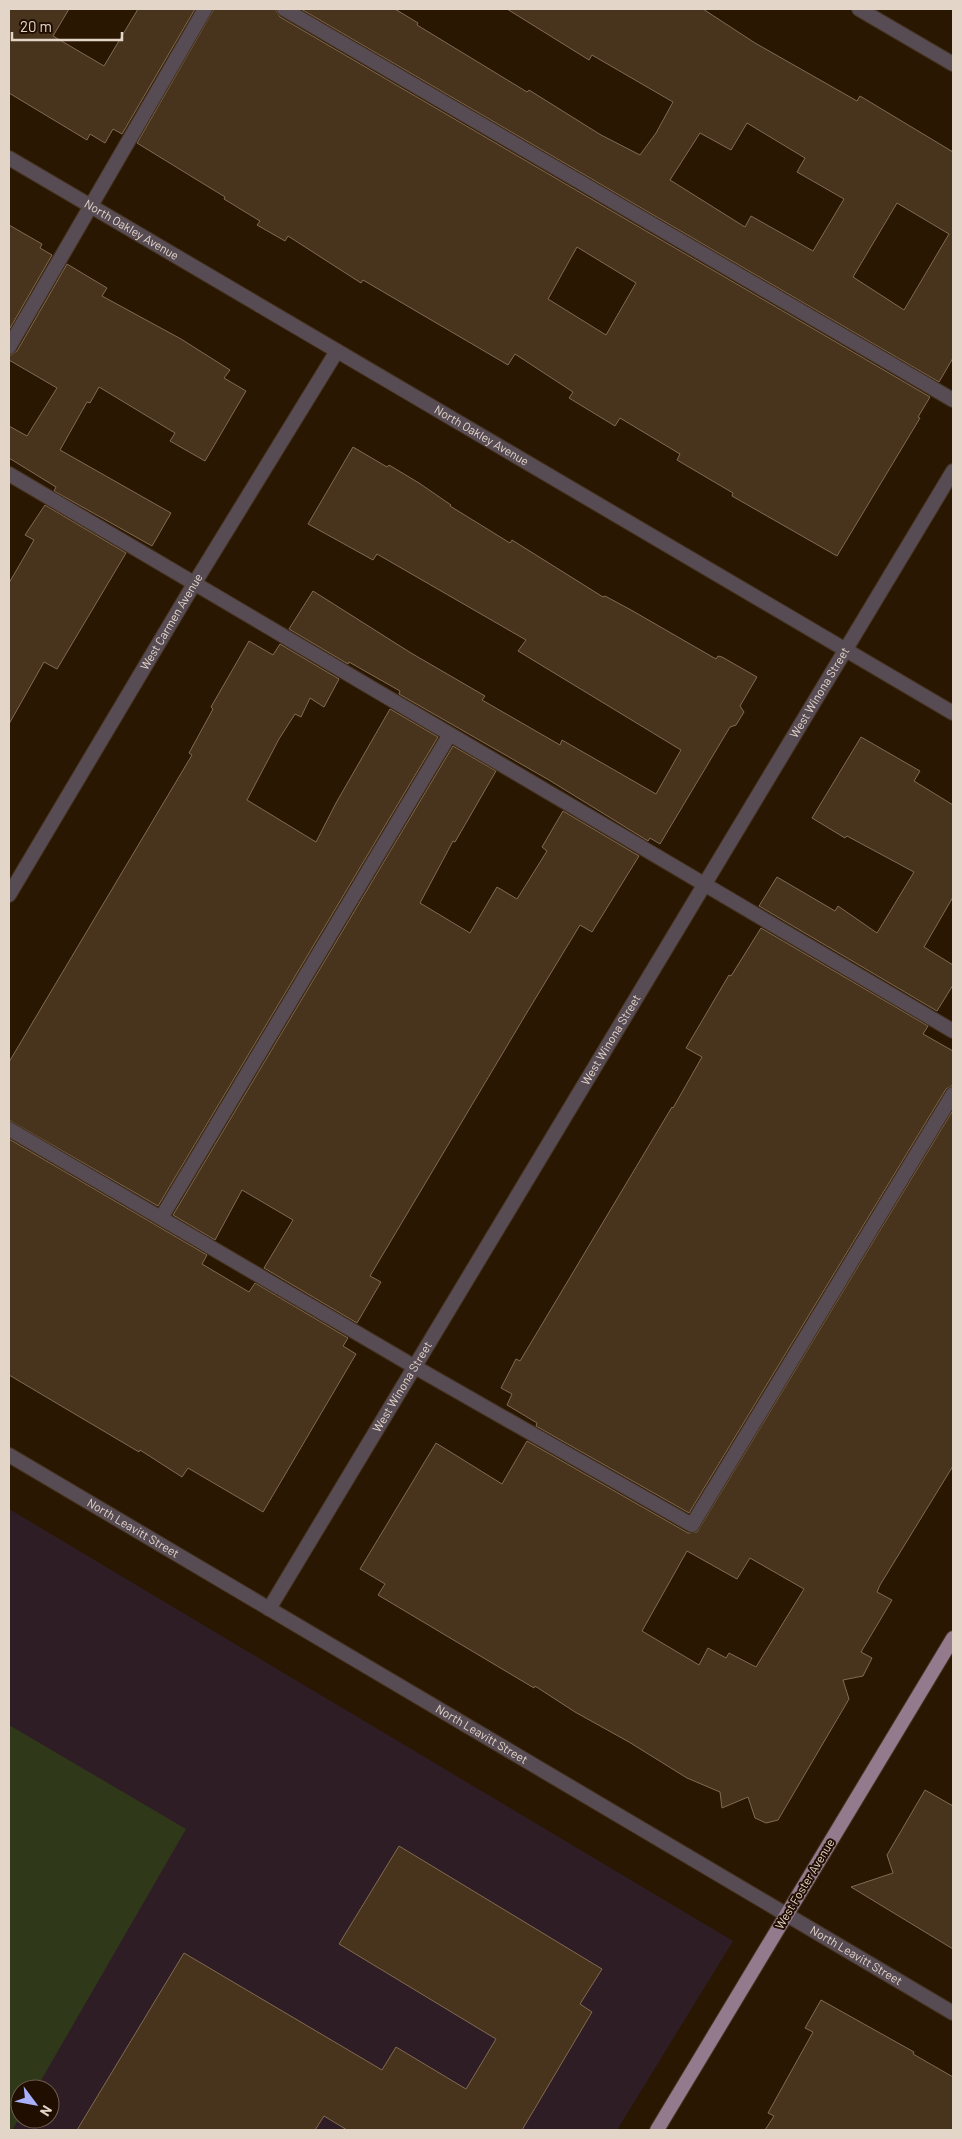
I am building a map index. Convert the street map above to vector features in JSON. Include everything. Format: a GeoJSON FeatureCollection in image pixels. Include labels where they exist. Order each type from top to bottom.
{"type":"FeatureCollection","features":[{"type":"Feature","properties":{"kind":"main road","name":"West Foster Avenue"},"geometry":{"type":"LineString","coordinates":[[657,2130],[953,1638]]}},
{"type":"Feature","properties":{"kind":"street"},"geometry":{"type":"LineString","coordinates":[[9,347],[205,9]]}},
{"type":"Feature","properties":{"kind":"street"},"geometry":{"type":"LineString","coordinates":[[284,9],[953,400]]}},
{"type":"Feature","properties":{"kind":"street"},"geometry":{"type":"LineString","coordinates":[[859,9],[953,64]]}},
{"type":"Feature","properties":{"kind":"street","name":"North Oakley Avenue"},"geometry":{"type":"LineString","coordinates":[[9,158],[953,713]]}},
{"type":"Feature","properties":{"kind":"street","name":"West Carmen Avenue"},"geometry":{"type":"LineString","coordinates":[[9,895],[194,584],[337,351]]}},
{"type":"Feature","properties":{"kind":"street","name":"West Winona Street"},"geometry":{"type":"LineString","coordinates":[[269,1609],[953,471]]}},
{"type":"Feature","properties":{"kind":"street"},"geometry":{"type":"LineString","coordinates":[[9,474],[953,1031]]}},
{"type":"Feature","properties":{"kind":"street"},"geometry":{"type":"LineString","coordinates":[[160,1218],[450,734]]}},
{"type":"Feature","properties":{"kind":"street"},"geometry":{"type":"LineString","coordinates":[[9,1129],[415,1367],[692,1526],[953,1094]]}},
{"type":"Feature","properties":{"kind":"street","name":"North Leavitt Street"},"geometry":{"type":"LineString","coordinates":[[9,1455],[953,2013]]}},
{"type":"Feature","properties":{"kind":"shaded area"},"geometry":{"type":"Polygon","coordinates":[[[9,1509],[733,1941],[617,2130],[9,2130],[9,1509]]]}},
{"type":"Feature","properties":{"kind":"green space"},"geometry":{"type":"Polygon","coordinates":[[[9,1725],[186,1829],[42,2079],[10,2079],[10,2129],[13,2129],[9,2130],[9,1725]]]}},
{"type":"Feature","properties":{"kind":"building"},"geometry":{"type":"Polygon","coordinates":[[[9,9],[69,9],[53,36],[104,66],[138,9],[195,9],[122,134],[113,129],[105,143],[90,134],[87,140],[9,93],[9,9]]]}},
{"type":"Feature","properties":{"kind":"building"},"geometry":{"type":"Polygon","coordinates":[[[214,9],[275,9],[280,17],[930,397],[918,417],[920,418],[837,556],[732,496],[733,493],[677,460],[680,454],[620,418],[615,426],[569,398],[573,392],[515,354],[508,365],[363,280],[361,283],[288,236],[285,241],[257,225],[260,221],[224,199],[225,197],[137,143],[214,9]],[[577,247],[548,299],[606,335],[636,283],[577,247]]]}},
{"type":"Feature","properties":{"kind":"building"},"geometry":{"type":"Polygon","coordinates":[[[301,9],[395,9],[418,23],[417,25],[527,92],[529,90],[601,135],[640,155],[656,133],[673,102],[592,55],[589,60],[507,9],[703,9],[755,43],[857,101],[860,96],[953,152],[953,358],[939,382],[301,9]],[[747,123],[731,150],[700,133],[670,180],[745,227],[751,216],[813,251],[844,199],[797,172],[805,158],[747,123]],[[897,203],[853,277],[904,310],[949,234],[897,203]]]}},
{"type":"Feature","properties":{"kind":"building"},"geometry":{"type":"Polygon","coordinates":[[[9,225],[42,244],[40,248],[52,255],[9,330],[9,225]]]}},
{"type":"Feature","properties":{"kind":"building"},"geometry":{"type":"Polygon","coordinates":[[[67,264],[107,288],[102,296],[181,339],[230,370],[224,378],[246,391],[205,461],[170,441],[175,433],[99,387],[90,403],[87,402],[60,450],[171,513],[152,546],[54,491],[56,487],[9,458],[9,426],[27,436],[57,388],[9,360],[9,356],[17,351],[67,264]]]}},
{"type":"Feature","properties":{"kind":"building"},"geometry":{"type":"Polygon","coordinates":[[[353,447],[419,483],[450,506],[510,543],[512,540],[603,597],[605,596],[631,610],[716,659],[718,656],[722,657],[757,677],[740,706],[744,712],[736,725],[730,727],[660,844],[650,838],[648,841],[549,780],[399,694],[400,691],[349,662],[348,664],[289,629],[313,591],[411,653],[485,696],[482,700],[560,745],[562,740],[656,794],[681,750],[518,651],[526,640],[377,554],[373,560],[308,524],[353,447]]]}},
{"type":"Feature","properties":{"kind":"building"},"geometry":{"type":"Polygon","coordinates":[[[45,505],[126,553],[57,669],[44,662],[9,724],[9,583],[34,540],[25,535],[45,505]]]}},
{"type":"Feature","properties":{"kind":"building"},"geometry":{"type":"Polygon","coordinates":[[[249,641],[273,655],[280,644],[339,679],[324,707],[310,698],[301,717],[295,714],[279,739],[247,800],[316,842],[390,709],[438,737],[158,1206],[9,1120],[9,1062],[192,755],[189,753],[213,709],[211,707],[249,641]]]}},
{"type":"Feature","properties":{"kind":"building"},"geometry":{"type":"Polygon","coordinates":[[[861,737],[920,771],[914,781],[953,805],[953,897],[924,947],[953,965],[953,985],[937,1011],[759,906],[777,877],[835,911],[838,906],[877,933],[914,872],[847,836],[845,838],[812,818],[861,737]]]}},
{"type":"Feature","properties":{"kind":"building"},"geometry":{"type":"Polygon","coordinates":[[[453,746],[496,771],[455,842],[453,841],[420,903],[470,933],[497,887],[517,899],[547,851],[542,847],[563,811],[639,856],[592,932],[580,925],[526,1014],[370,1276],[381,1282],[357,1323],[264,1268],[293,1220],[242,1190],[215,1240],[173,1215],[453,746]]]}},
{"type":"Feature","properties":{"kind":"building"},"geometry":{"type":"Polygon","coordinates":[[[761,928],[928,1026],[923,1034],[953,1051],[953,1085],[946,1089],[689,1513],[536,1426],[537,1423],[507,1405],[512,1394],[501,1388],[516,1359],[520,1361],[702,1057],[686,1048],[729,975],[731,976],[761,928]]]}},
{"type":"Feature","properties":{"kind":"building"},"geometry":{"type":"Polygon","coordinates":[[[953,1110],[953,1466],[880,1585],[877,1592],[892,1600],[861,1652],[872,1658],[863,1676],[843,1680],[849,1699],[778,1820],[766,1823],[755,1818],[748,1797],[722,1808],[720,1792],[687,1778],[629,1742],[575,1712],[535,1686],[534,1688],[378,1595],[385,1584],[360,1569],[436,1443],[502,1484],[527,1441],[688,1533],[697,1532],[953,1110]],[[687,1551],[642,1631],[699,1665],[708,1648],[726,1658],[729,1653],[756,1667],[804,1589],[750,1558],[737,1579],[687,1551]]]}},
{"type":"Feature","properties":{"kind":"building"},"geometry":{"type":"Polygon","coordinates":[[[9,1139],[207,1255],[202,1264],[249,1292],[255,1283],[348,1338],[343,1346],[356,1354],[263,1512],[188,1468],[182,1477],[140,1450],[139,1452],[9,1375],[9,1139]]]}},
{"type":"Feature","properties":{"kind":"building"},"geometry":{"type":"Polygon","coordinates":[[[925,1790],[953,1806],[953,1949],[851,1887],[893,1873],[887,1855],[925,1790]]]}},
{"type":"Feature","properties":{"kind":"building"},"geometry":{"type":"Polygon","coordinates":[[[399,1846],[602,1969],[580,2004],[592,2012],[522,2130],[347,2130],[324,2116],[315,2130],[77,2130],[184,1953],[382,2070],[396,2047],[466,2089],[496,2039],[339,1944],[399,1846]]]}},
{"type":"Feature","properties":{"kind":"building"},"geometry":{"type":"Polygon","coordinates":[[[821,2000],[914,2052],[913,2054],[953,2077],[953,2130],[765,2130],[774,2116],[768,2113],[813,2032],[805,2028],[821,2000]]]}}]}
